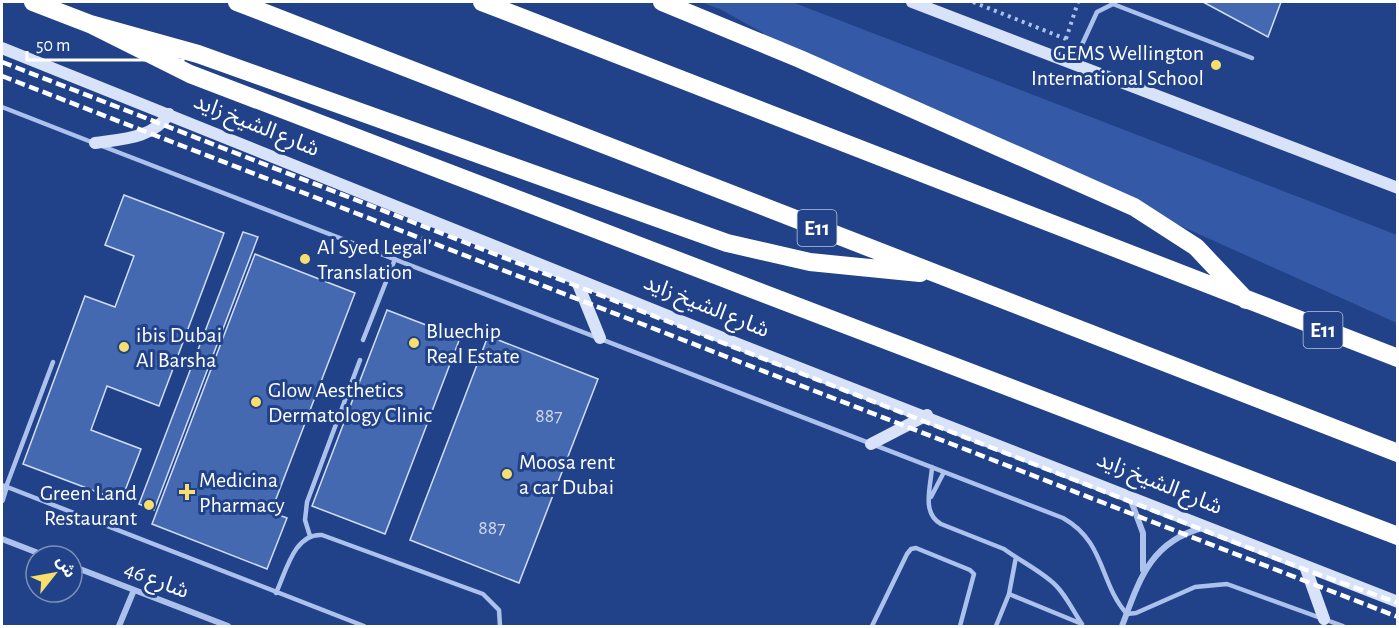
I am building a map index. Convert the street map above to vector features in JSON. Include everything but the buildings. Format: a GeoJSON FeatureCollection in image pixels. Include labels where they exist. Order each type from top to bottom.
{"type":"FeatureCollection","features":[{"type":"Feature","properties":{"kind":"highway"},"geometry":{"type":"LineString","coordinates":[[33,2],[90,24],[190,74],[1398,536]]}},
{"type":"Feature","properties":{"kind":"highway","name":"E11"},"geometry":{"type":"LineString","coordinates":[[237,2],[1398,453]]}},
{"type":"Feature","properties":{"kind":"highway","name":"E11"},"geometry":{"type":"LineString","coordinates":[[482,2],[1398,358]]}},
{"type":"Feature","properties":{"kind":"highway"},"geometry":{"type":"LineString","coordinates":[[662,2],[800,59],[1134,207],[1196,248],[1248,301]]}},
{"type":"Feature","properties":{"kind":"highway"},"geometry":{"type":"LineString","coordinates":[[90,24],[198,54],[727,243],[810,262],[936,274]]}},
{"type":"Feature","properties":{"kind":"street"},"geometry":{"type":"LineString","coordinates":[[912,2],[1061,57],[1398,188]]}},
{"type":"Feature","properties":{"kind":"street","name":"شارع الشيخ زايد"},"geometry":{"type":"LineString","coordinates":[[2,48],[576,279],[1398,602]]}},
{"type":"Feature","properties":{"kind":"street"},"geometry":{"type":"LineString","coordinates":[[95,143],[146,134],[158,127],[169,114]]}},
{"type":"Feature","properties":{"kind":"street"},"geometry":{"type":"LineString","coordinates":[[576,279],[600,338]]}},
{"type":"Feature","properties":{"kind":"street"},"geometry":{"type":"LineString","coordinates":[[871,444],[927,415]]}},
{"type":"Feature","properties":{"kind":"street"},"geometry":{"type":"LineString","coordinates":[[2,500],[4,486]]}},
{"type":"Feature","properties":{"kind":"street"},"geometry":{"type":"LineString","coordinates":[[1128,495],[1143,533],[1143,573]]}},
{"type":"Feature","properties":{"kind":"street"},"geometry":{"type":"LineString","coordinates":[[1122,627],[1143,573],[1170,543],[1206,526]]}},
{"type":"Feature","properties":{"kind":"street"},"geometry":{"type":"LineString","coordinates":[[2,539],[24,548]]}},
{"type":"Feature","properties":{"kind":"street"},"geometry":{"type":"LineString","coordinates":[[1305,566],[1324,619]]}},
{"type":"Feature","properties":{"kind":"street","name":"شارع 46"},"geometry":{"type":"LineString","coordinates":[[84,571],[228,627]]}},
{"type":"Feature","properties":{"kind":"street"},"geometry":{"type":"LineString","coordinates":[[119,627],[134,590]]}},
{"type":"Feature","properties":{"kind":"lane"},"geometry":{"type":"LineString","coordinates":[[1074,62],[1097,12],[1113,4],[1252,58]]}},
{"type":"Feature","properties":{"kind":"lane"},"geometry":{"type":"LineString","coordinates":[[2,107],[1054,514],[1079,528],[1091,543],[1127,614],[1136,613],[1195,587],[1216,583],[1238,586],[1343,627]]}},
{"type":"Feature","properties":{"kind":"lane"},"geometry":{"type":"LineString","coordinates":[[363,340],[395,259]]}},
{"type":"Feature","properties":{"kind":"lane"},"geometry":{"type":"LineString","coordinates":[[310,536],[305,520],[307,502],[360,360]]}},
{"type":"Feature","properties":{"kind":"lane"},"geometry":{"type":"LineString","coordinates":[[53,362],[4,486],[364,627]]}},
{"type":"Feature","properties":{"kind":"lane"},"geometry":{"type":"LineString","coordinates":[[932,467],[930,513],[936,521],[1004,549],[1053,582],[1082,625]]}},
{"type":"Feature","properties":{"kind":"lane"},"geometry":{"type":"LineString","coordinates":[[930,499],[944,472]]}},
{"type":"Feature","properties":{"kind":"lane"},"geometry":{"type":"LineString","coordinates":[[276,593],[300,543],[310,536],[328,536],[483,594],[499,610],[500,627]]}},
{"type":"Feature","properties":{"kind":"lane"},"geometry":{"type":"LineString","coordinates":[[872,627],[907,554],[911,549],[916,548],[970,570],[974,574],[960,627]]}},
{"type":"Feature","properties":{"kind":"lane"},"geometry":{"type":"LineString","coordinates":[[996,627],[1009,594],[1016,557]]}},
{"type":"Feature","properties":{"kind":"lane"},"geometry":{"type":"LineString","coordinates":[[1009,594],[1082,625]]}},
{"type":"Feature","properties":{"kind":"path"},"geometry":{"type":"LineString","coordinates":[[973,2],[1066,39]]}},
{"type":"Feature","properties":{"kind":"path"},"geometry":{"type":"LineString","coordinates":[[1061,57],[1078,2]]}},
{"type":"Feature","properties":{"kind":"shaded area"},"geometry":{"type":"Polygon","coordinates":[[[700,2],[792,2],[1397,235],[1397,323],[813,61],[720,9],[700,2]]]}},
{"type":"Feature","properties":{"kind":"railway"},"geometry":{"type":"LineString","coordinates":[[2,62],[1298,567],[1398,603]]}},
{"type":"Feature","properties":{"kind":"railway"},"geometry":{"type":"LineString","coordinates":[[2,76],[1398,617]]}},
{"type":"Feature","properties":{"kind":"place","name":"GEMS Wellington International School"},"geometry":{"type":"Point","coordinates":[1216,65]}},
{"type":"Feature","properties":{"kind":"place","name":"Al Syed Legal Translation"},"geometry":{"type":"Point","coordinates":[305,259]}},
{"type":"Feature","properties":{"kind":"place","name":"Bluechip Real Estate"},"geometry":{"type":"Point","coordinates":[414,343]}},
{"type":"Feature","properties":{"kind":"place","name":"ibis Dubai Al Barsha"},"geometry":{"type":"Point","coordinates":[124,347]}},
{"type":"Feature","properties":{"kind":"place","name":"Glow Aesthetics Dermatology Clinic"},"geometry":{"type":"Point","coordinates":[256,402]}},
{"type":"Feature","properties":{"kind":"place","name":"Moosa rent a car Dubai"},"geometry":{"type":"Point","coordinates":[507,474]}},
{"type":"Feature","properties":{"kind":"place","name":"Medicina Pharmacy"},"geometry":{"type":"Point","coordinates":[187,492]}},
{"type":"Feature","properties":{"kind":"place","name":"Green Land Restaurant"},"geometry":{"type":"Point","coordinates":[149,505]}}]}
